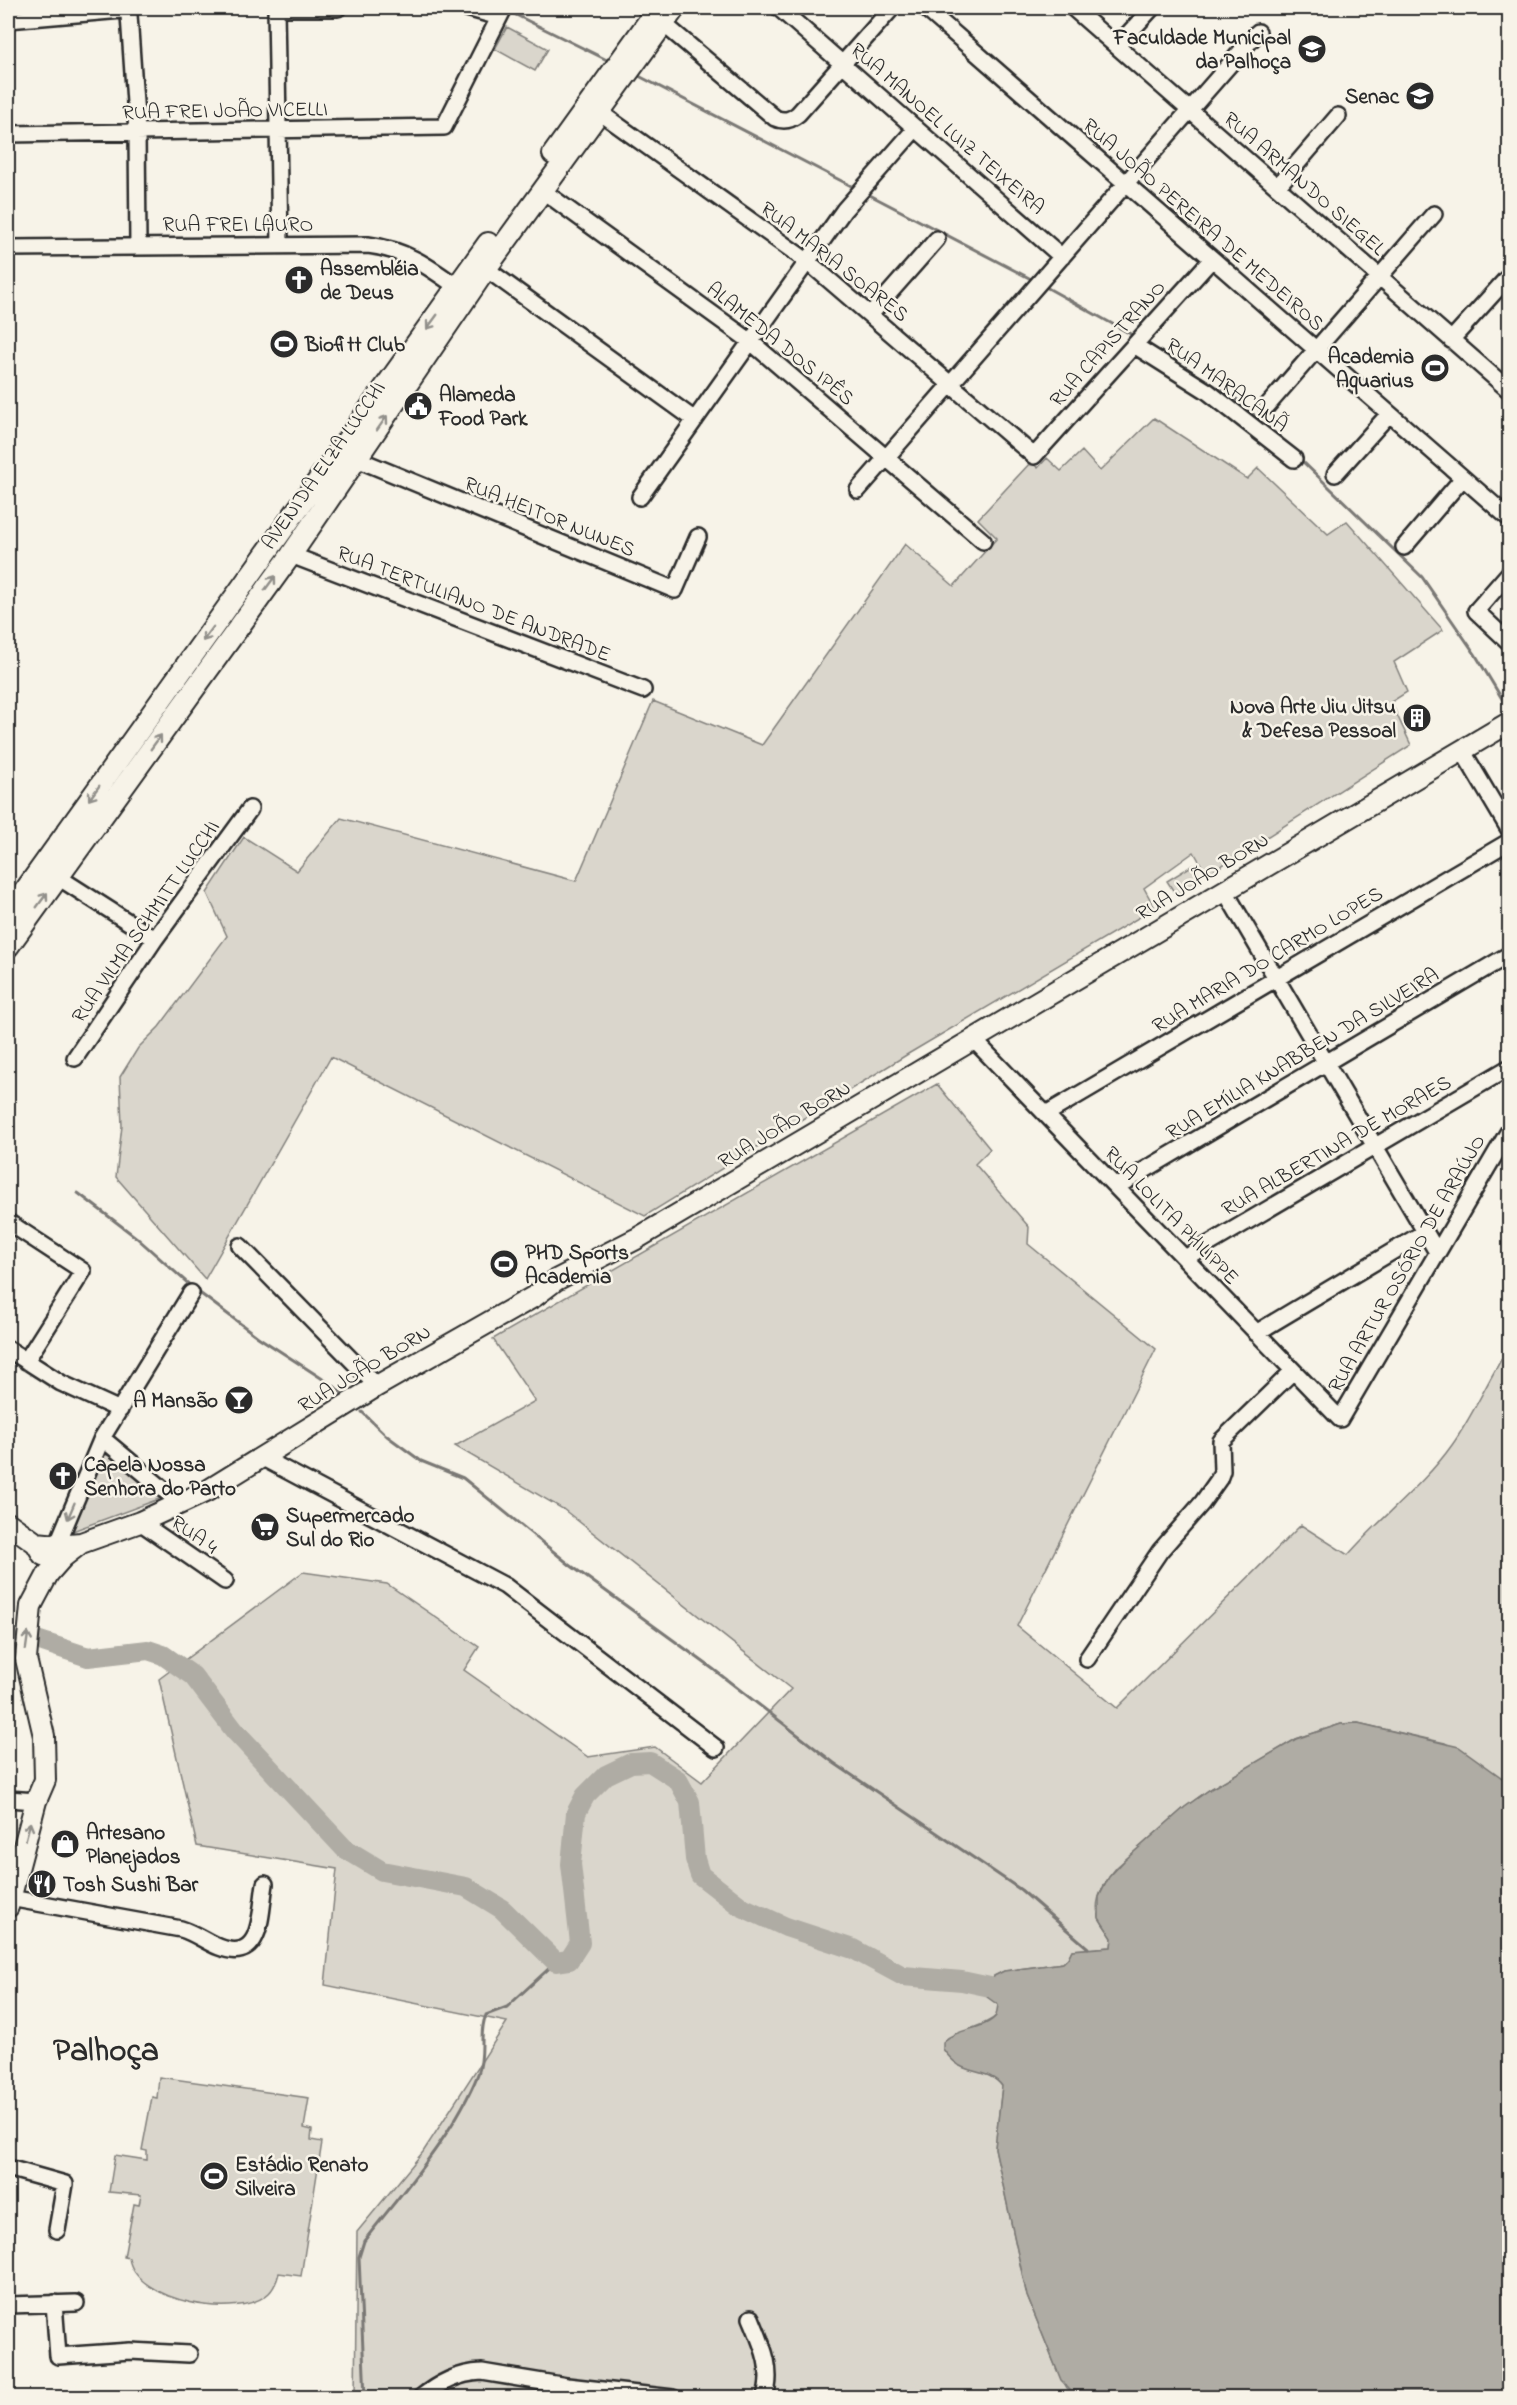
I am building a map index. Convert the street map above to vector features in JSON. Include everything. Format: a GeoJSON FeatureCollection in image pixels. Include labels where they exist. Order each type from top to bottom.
{"type":"FeatureCollection","features":[{"type":"Feature","properties":{"kind":"main road","name":"AVENIDA ELZA LUCCHI"},"geometry":{"type":"LineString","coordinates":[[8,914],[186,665],[463,291],[624,67],[659,12]]}},
{"type":"Feature","properties":{"kind":"main road","name":"AVENIDA ELZA LUCCHI"},"geometry":{"type":"LineString","coordinates":[[481,265],[543,191],[594,108]]}},
{"type":"Feature","properties":{"kind":"main road","name":"AVENIDA ELZA LUCCHI"},"geometry":{"type":"LineString","coordinates":[[8,947],[291,555],[357,459],[463,291]]}},
{"type":"Feature","properties":{"kind":"main road"},"geometry":{"type":"LineString","coordinates":[[186,665],[204,676]]}},
{"type":"Feature","properties":{"kind":"main road","name":"RUA JOÃO BORN"},"geometry":{"type":"LineString","coordinates":[[81,1543],[140,1522],[207,1491],[378,1386],[535,1296],[556,1280],[647,1233],[1506,724]]}},
{"type":"Feature","properties":{"kind":"main road"},"geometry":{"type":"LineString","coordinates":[[8,1523],[36,1543],[44,1557],[48,1574]]}},
{"type":"Feature","properties":{"kind":"main road"},"geometry":{"type":"LineString","coordinates":[[36,1543],[57,1545],[81,1543]]}},
{"type":"Feature","properties":{"kind":"main road"},"geometry":{"type":"LineString","coordinates":[[9,1903],[36,1801],[45,1780],[44,1736],[26,1659],[30,1606],[48,1574],[63,1557],[81,1543]]}},
{"type":"Feature","properties":{"kind":"street"},"geometry":{"type":"LineString","coordinates":[[280,245],[276,8],[338,8]]}},
{"type":"Feature","properties":{"kind":"street"},"geometry":{"type":"LineString","coordinates":[[467,8],[501,12]]}},
{"type":"Feature","properties":{"kind":"street","name":"RUA MANOEL LUIZ TEIXEIRA"},"geometry":{"type":"LineString","coordinates":[[779,8],[1062,257]]}},
{"type":"Feature","properties":{"kind":"street"},"geometry":{"type":"LineString","coordinates":[[659,12],[775,118],[787,120],[798,114],[891,8]]}},
{"type":"Feature","properties":{"kind":"street","name":"RUA JOÃO PEREIRA DE MEDEIROS"},"geometry":{"type":"LineString","coordinates":[[925,8],[1509,519]]}},
{"type":"Feature","properties":{"kind":"street","name":"RUA ARMANDO SIEGEL"},"geometry":{"type":"LineString","coordinates":[[1073,8],[1509,391]]}},
{"type":"Feature","properties":{"kind":"street"},"geometry":{"type":"LineString","coordinates":[[1117,46],[1152,8]]}},
{"type":"Feature","properties":{"kind":"street"},"geometry":{"type":"LineString","coordinates":[[8,20],[126,11],[129,15],[137,132],[138,246]]}},
{"type":"Feature","properties":{"kind":"street","name":"RUA FREI JOÃO VICELLI"},"geometry":{"type":"LineString","coordinates":[[8,134],[444,127],[501,12]]}},
{"type":"Feature","properties":{"kind":"street"},"geometry":{"type":"LineString","coordinates":[[858,490],[1258,32]]}},
{"type":"Feature","properties":{"kind":"street","name":"RUA MARIA SOARES"},"geometry":{"type":"LineString","coordinates":[[594,108],[807,261],[1034,456]]}},
{"type":"Feature","properties":{"kind":"street"},"geometry":{"type":"LineString","coordinates":[[1277,187],[1338,116]]}},
{"type":"Feature","properties":{"kind":"street"},"geometry":{"type":"LineString","coordinates":[[640,497],[856,195],[916,128]]}},
{"type":"Feature","properties":{"kind":"street","name":"ALAMEDA DOS IPÊS"},"geometry":{"type":"LineString","coordinates":[[543,191],[750,341],[983,541]]}},
{"type":"Feature","properties":{"kind":"street"},"geometry":{"type":"LineString","coordinates":[[1267,406],[1434,214]]}},
{"type":"Feature","properties":{"kind":"street"},"geometry":{"type":"LineString","coordinates":[[870,315],[937,239]]}},
{"type":"Feature","properties":{"kind":"street","name":"RUA FREI LAURO"},"geometry":{"type":"LineString","coordinates":[[8,248],[351,244],[384,247],[412,257],[463,291]]}},
{"type":"Feature","properties":{"kind":"street","name":"RUA CAPISTRANO"},"geometry":{"type":"LineString","coordinates":[[1034,456],[1212,259]]}},
{"type":"Feature","properties":{"kind":"street"},"geometry":{"type":"LineString","coordinates":[[481,265],[695,420]]}},
{"type":"Feature","properties":{"kind":"street"},"geometry":{"type":"LineString","coordinates":[[1451,340],[1509,275]]}},
{"type":"Feature","properties":{"kind":"street","name":"RUA MARACANÃ"},"geometry":{"type":"LineString","coordinates":[[1138,340],[1294,459]]}},
{"type":"Feature","properties":{"kind":"street"},"geometry":{"type":"LineString","coordinates":[[1335,474],[1389,414]]}},
{"type":"Feature","properties":{"kind":"street","name":"RUA HEITOR NUNES"},"geometry":{"type":"LineString","coordinates":[[357,459],[675,590],[698,537]]}},
{"type":"Feature","properties":{"kind":"street"},"geometry":{"type":"LineString","coordinates":[[1404,547],[1463,478]]}},
{"type":"Feature","properties":{"kind":"street","name":"RUA TERTULIANO DE ANDRADE"},"geometry":{"type":"LineString","coordinates":[[291,555],[643,690]]}},
{"type":"Feature","properties":{"kind":"street"},"geometry":{"type":"LineString","coordinates":[[1509,573],[1476,611],[1509,643]]}},
{"type":"Feature","properties":{"kind":"street"},"geometry":{"type":"LineString","coordinates":[[1462,750],[1509,831]]}},
{"type":"Feature","properties":{"kind":"street","name":"RUA VILMA SCHMITT LUCCHI"},"geometry":{"type":"LineString","coordinates":[[75,1058],[154,939],[250,809]]}},
{"type":"Feature","properties":{"kind":"street","name":"RUA MARIA DO CARMO LOPES"},"geometry":{"type":"LineString","coordinates":[[1046,1114],[1509,841]]}},
{"type":"Feature","properties":{"kind":"street"},"geometry":{"type":"LineString","coordinates":[[58,877],[154,939]]}},
{"type":"Feature","properties":{"kind":"street"},"geometry":{"type":"LineString","coordinates":[[1225,891],[1437,1252]]}},
{"type":"Feature","properties":{"kind":"street","name":"RUA EMÍLIA KNABBEN DA SILVEIRA"},"geometry":{"type":"LineString","coordinates":[[1116,1187],[1509,954]]}},
{"type":"Feature","properties":{"kind":"street","name":"RUA LOLITA PHILIPPE"},"geometry":{"type":"LineString","coordinates":[[974,1040],[1340,1419]]}},
{"type":"Feature","properties":{"kind":"street","name":"RUA ALBERTINA DE MORAES"},"geometry":{"type":"LineString","coordinates":[[1185,1258],[1509,1067]]}},
{"type":"Feature","properties":{"kind":"street","name":"RUA ARTUR OSÓRIO DE ARAÚJO"},"geometry":{"type":"LineString","coordinates":[[1340,1419],[1509,1129]]}},
{"type":"Feature","properties":{"kind":"street"},"geometry":{"type":"LineString","coordinates":[[8,1222],[83,1271],[26,1361]]}},
{"type":"Feature","properties":{"kind":"street"},"geometry":{"type":"LineString","coordinates":[[1256,1333],[1425,1232]]}},
{"type":"Feature","properties":{"kind":"street"},"geometry":{"type":"LineString","coordinates":[[240,1246],[378,1386]]}},
{"type":"Feature","properties":{"kind":"street"},"geometry":{"type":"LineString","coordinates":[[57,1545],[102,1438],[191,1293]]}},
{"type":"Feature","properties":{"kind":"street"},"geometry":{"type":"LineString","coordinates":[[8,1348],[70,1388],[120,1410]]}},
{"type":"Feature","properties":{"kind":"street"},"geometry":{"type":"LineString","coordinates":[[1086,1659],[1163,1546],[1202,1503],[1219,1479],[1222,1471],[1221,1441],[1293,1371]]}},
{"type":"Feature","properties":{"kind":"street"},"geometry":{"type":"LineString","coordinates":[[102,1438],[181,1504]]}},
{"type":"Feature","properties":{"kind":"street"},"geometry":{"type":"LineString","coordinates":[[263,1458],[505,1586],[716,1748]]}},
{"type":"Feature","properties":{"kind":"street","name":"RUA 4"},"geometry":{"type":"LineString","coordinates":[[140,1522],[225,1581]]}},
{"type":"Feature","properties":{"kind":"street"},"geometry":{"type":"LineString","coordinates":[[8,1799],[36,1801]]}},
{"type":"Feature","properties":{"kind":"street"},"geometry":{"type":"LineString","coordinates":[[9,1903],[182,1929],[233,1951],[250,1946],[256,1938],[265,1884]]}},
{"type":"Feature","properties":{"kind":"street"},"geometry":{"type":"LineString","coordinates":[[8,2168],[65,2184],[57,2230]]}},
{"type":"Feature","properties":{"kind":"street"},"geometry":{"type":"LineString","coordinates":[[54,2303],[58,2356],[130,2351],[189,2354]]}},
{"type":"Feature","properties":{"kind":"street"},"geometry":{"type":"LineString","coordinates":[[8,2305],[76,2303]]}},
{"type":"Feature","properties":{"kind":"street"},"geometry":{"type":"LineString","coordinates":[[751,2318],[766,2359],[768,2385],[764,2397]]}},
{"type":"Feature","properties":{"kind":"street"},"geometry":{"type":"LineString","coordinates":[[420,2397],[446,2380],[471,2372],[482,2372],[567,2386],[674,2397]]}},
{"type":"Feature","properties":{"kind":"shaded area"},"geometry":{"type":"Polygon","coordinates":[[[507,27],[548,49],[535,71],[495,49],[507,27]]]}},
{"type":"Feature","properties":{"kind":"shaded area"},"geometry":{"type":"Polygon","coordinates":[[[1154,418],[1247,479],[1258,468],[1328,534],[1347,521],[1443,630],[1394,662],[1407,692],[1391,702],[1411,745],[1207,875],[1194,852],[1144,888],[1155,908],[908,1054],[645,1216],[331,1057],[205,1279],[116,1177],[122,1126],[120,1077],[138,1048],[159,1027],[227,936],[207,893],[244,837],[297,871],[341,818],[576,881],[653,701],[762,745],[905,544],[954,586],[997,538],[978,519],[1031,462],[1038,468],[1047,458],[1061,471],[1082,451],[1100,471],[1154,418]]]}},
{"type":"Feature","properties":{"kind":"shaded area"},"geometry":{"type":"Polygon","coordinates":[[[1193,865],[1202,880],[1176,895],[1167,881],[1193,865]]]}},
{"type":"Feature","properties":{"kind":"shaded area"},"geometry":{"type":"Polygon","coordinates":[[[937,1084],[990,1149],[975,1164],[1029,1227],[1028,1244],[1156,1349],[1017,1626],[1117,1708],[1301,1525],[1348,1555],[1441,1460],[1467,1421],[1509,1347],[1509,1783],[1445,1743],[1358,1723],[1341,1724],[1296,1739],[1209,1790],[1185,1807],[1117,1867],[1104,1885],[1097,1907],[1101,1921],[1112,1938],[1111,1947],[1072,1950],[1063,1963],[1004,1971],[994,1976],[999,2007],[997,2015],[985,2023],[946,2040],[960,2066],[989,2075],[1002,2086],[995,2148],[1027,2296],[1057,2370],[1067,2388],[1078,2397],[355,2397],[357,2232],[423,2152],[507,2022],[325,1985],[337,1869],[197,1846],[159,1679],[303,1572],[387,1584],[479,1647],[464,1670],[588,1757],[655,1747],[702,1782],[791,1689],[563,1509],[455,1446],[535,1401],[493,1339],[937,1084]]]}},
{"type":"Feature","properties":{"kind":"shaded area"},"geometry":{"type":"Polygon","coordinates":[[[103,1455],[110,1455],[159,1495],[159,1499],[70,1532],[103,1455]]]}},
{"type":"Feature","properties":{"kind":"shaded area"},"geometry":{"type":"Polygon","coordinates":[[[1358,1723],[1459,1747],[1509,1783],[1509,2397],[1078,2397],[1061,2380],[1027,2296],[995,2148],[1002,2086],[993,2078],[958,2064],[943,2049],[943,2042],[949,2037],[991,2021],[996,2016],[998,2005],[987,1997],[994,1976],[1004,1971],[1063,1963],[1072,1950],[1111,1947],[1112,1938],[1099,1918],[1099,1897],[1109,1877],[1185,1807],[1209,1790],[1296,1739],[1341,1724],[1358,1723]]]}},
{"type":"Feature","properties":{"kind":"shaded area","name":"Estádio Renato Silveira"},"geometry":{"type":"Polygon","coordinates":[[[159,2077],[309,2098],[304,2128],[312,2130],[311,2140],[322,2142],[301,2276],[279,2273],[271,2291],[255,2301],[236,2306],[214,2306],[190,2303],[168,2296],[149,2286],[136,2273],[129,2258],[124,2257],[134,2204],[139,2205],[141,2195],[109,2192],[115,2155],[147,2160],[147,2151],[142,2150],[152,2097],[157,2098],[159,2077]]]}},
{"type":"Feature","properties":{"kind":"waterway"},"geometry":{"type":"LineString","coordinates":[[508,11],[609,61]]}},
{"type":"Feature","properties":{"kind":"waterway"},"geometry":{"type":"LineString","coordinates":[[637,75],[857,189]]}},
{"type":"Feature","properties":{"kind":"waterway"},"geometry":{"type":"LineString","coordinates":[[866,193],[1033,280]]}},
{"type":"Feature","properties":{"kind":"waterway"},"geometry":{"type":"LineString","coordinates":[[1044,286],[1136,337]]}},
{"type":"Feature","properties":{"kind":"waterway"},"geometry":{"type":"LineString","coordinates":[[1144,342],[1241,402],[1272,433]]}},
{"type":"Feature","properties":{"kind":"waterway"},"geometry":{"type":"LineString","coordinates":[[1299,458],[1422,577],[1475,654],[1510,712]]}},
{"type":"Feature","properties":{"kind":"waterway"},"geometry":{"type":"LineString","coordinates":[[78,1193],[137,1238],[192,1287]]}},
{"type":"Feature","properties":{"kind":"waterway"},"geometry":{"type":"LineString","coordinates":[[197,1291],[258,1337],[335,1387],[346,1397]]}},
{"type":"Feature","properties":{"kind":"waterway"},"geometry":{"type":"LineString","coordinates":[[362,1412],[387,1436],[421,1461],[463,1478],[570,1565],[713,1669],[834,1763],[1021,1890],[1088,1948]]}},
{"type":"Feature","properties":{"kind":"waterway"},"geometry":{"type":"LineString","coordinates":[[34,1639],[88,1657],[148,1650],[163,1655],[193,1676],[234,1730],[344,1848],[382,1871],[466,1887],[502,1909],[556,1962],[569,1960],[580,1943],[571,1864],[576,1813],[585,1796],[606,1775],[631,1763],[650,1762],[678,1780],[690,1802],[695,1859],[700,1875],[740,1906],[786,1927],[853,1949],[903,1976],[962,1981],[990,1987]]}},
{"type":"Feature","properties":{"kind":"waterway"},"geometry":{"type":"LineString","coordinates":[[365,2398],[359,2257],[364,2241],[427,2161],[468,2096],[482,2059],[482,2029],[486,2015],[507,2007],[556,1962]]}},
{"type":"Feature","properties":{"kind":"place","name":"Faculdade Municipal da Palhoça"},"geometry":{"type":"Point","coordinates":[1312,49]}},
{"type":"Feature","properties":{"kind":"place","name":"Senac"},"geometry":{"type":"Point","coordinates":[1420,96]}},
{"type":"Feature","properties":{"kind":"place","name":"Assembléia de Deus"},"geometry":{"type":"Point","coordinates":[299,280]}},
{"type":"Feature","properties":{"kind":"place","name":"Biofitt Club"},"geometry":{"type":"Point","coordinates":[284,344]}},
{"type":"Feature","properties":{"kind":"place","name":"Academia Aquarius"},"geometry":{"type":"Point","coordinates":[1435,368]}},
{"type":"Feature","properties":{"kind":"place","name":"Alameda Food Park"},"geometry":{"type":"Point","coordinates":[418,406]}},
{"type":"Feature","properties":{"kind":"place","name":"Nova Arte Jiu Jitsu & Defesa Pessoal"},"geometry":{"type":"Point","coordinates":[1417,718]}},
{"type":"Feature","properties":{"kind":"place","name":"PHD Sports Academia"},"geometry":{"type":"Point","coordinates":[504,1264]}},
{"type":"Feature","properties":{"kind":"place","name":"A Mansão"},"geometry":{"type":"Point","coordinates":[239,1400]}},
{"type":"Feature","properties":{"kind":"place","name":"Capela Nossa Senhora do Parto"},"geometry":{"type":"Point","coordinates":[63,1476]}},
{"type":"Feature","properties":{"kind":"place","name":"Supermercado Sul do Rio"},"geometry":{"type":"Point","coordinates":[265,1527]}},
{"type":"Feature","properties":{"kind":"place","name":"Artesano Planejados"},"geometry":{"type":"Point","coordinates":[65,1844]}},
{"type":"Feature","properties":{"kind":"place","name":"Tosh Sushi Bar"},"geometry":{"type":"Point","coordinates":[42,1884]}},
{"type":"Feature","properties":{"kind":"place","name":"Estádio Renato Silveira"},"geometry":{"type":"Point","coordinates":[214,2176]}},
{"type":"Feature","properties":{"kind":"district","name":"Palhoça"},"geometry":{"type":"Point","coordinates":[106,2048]}}]}
